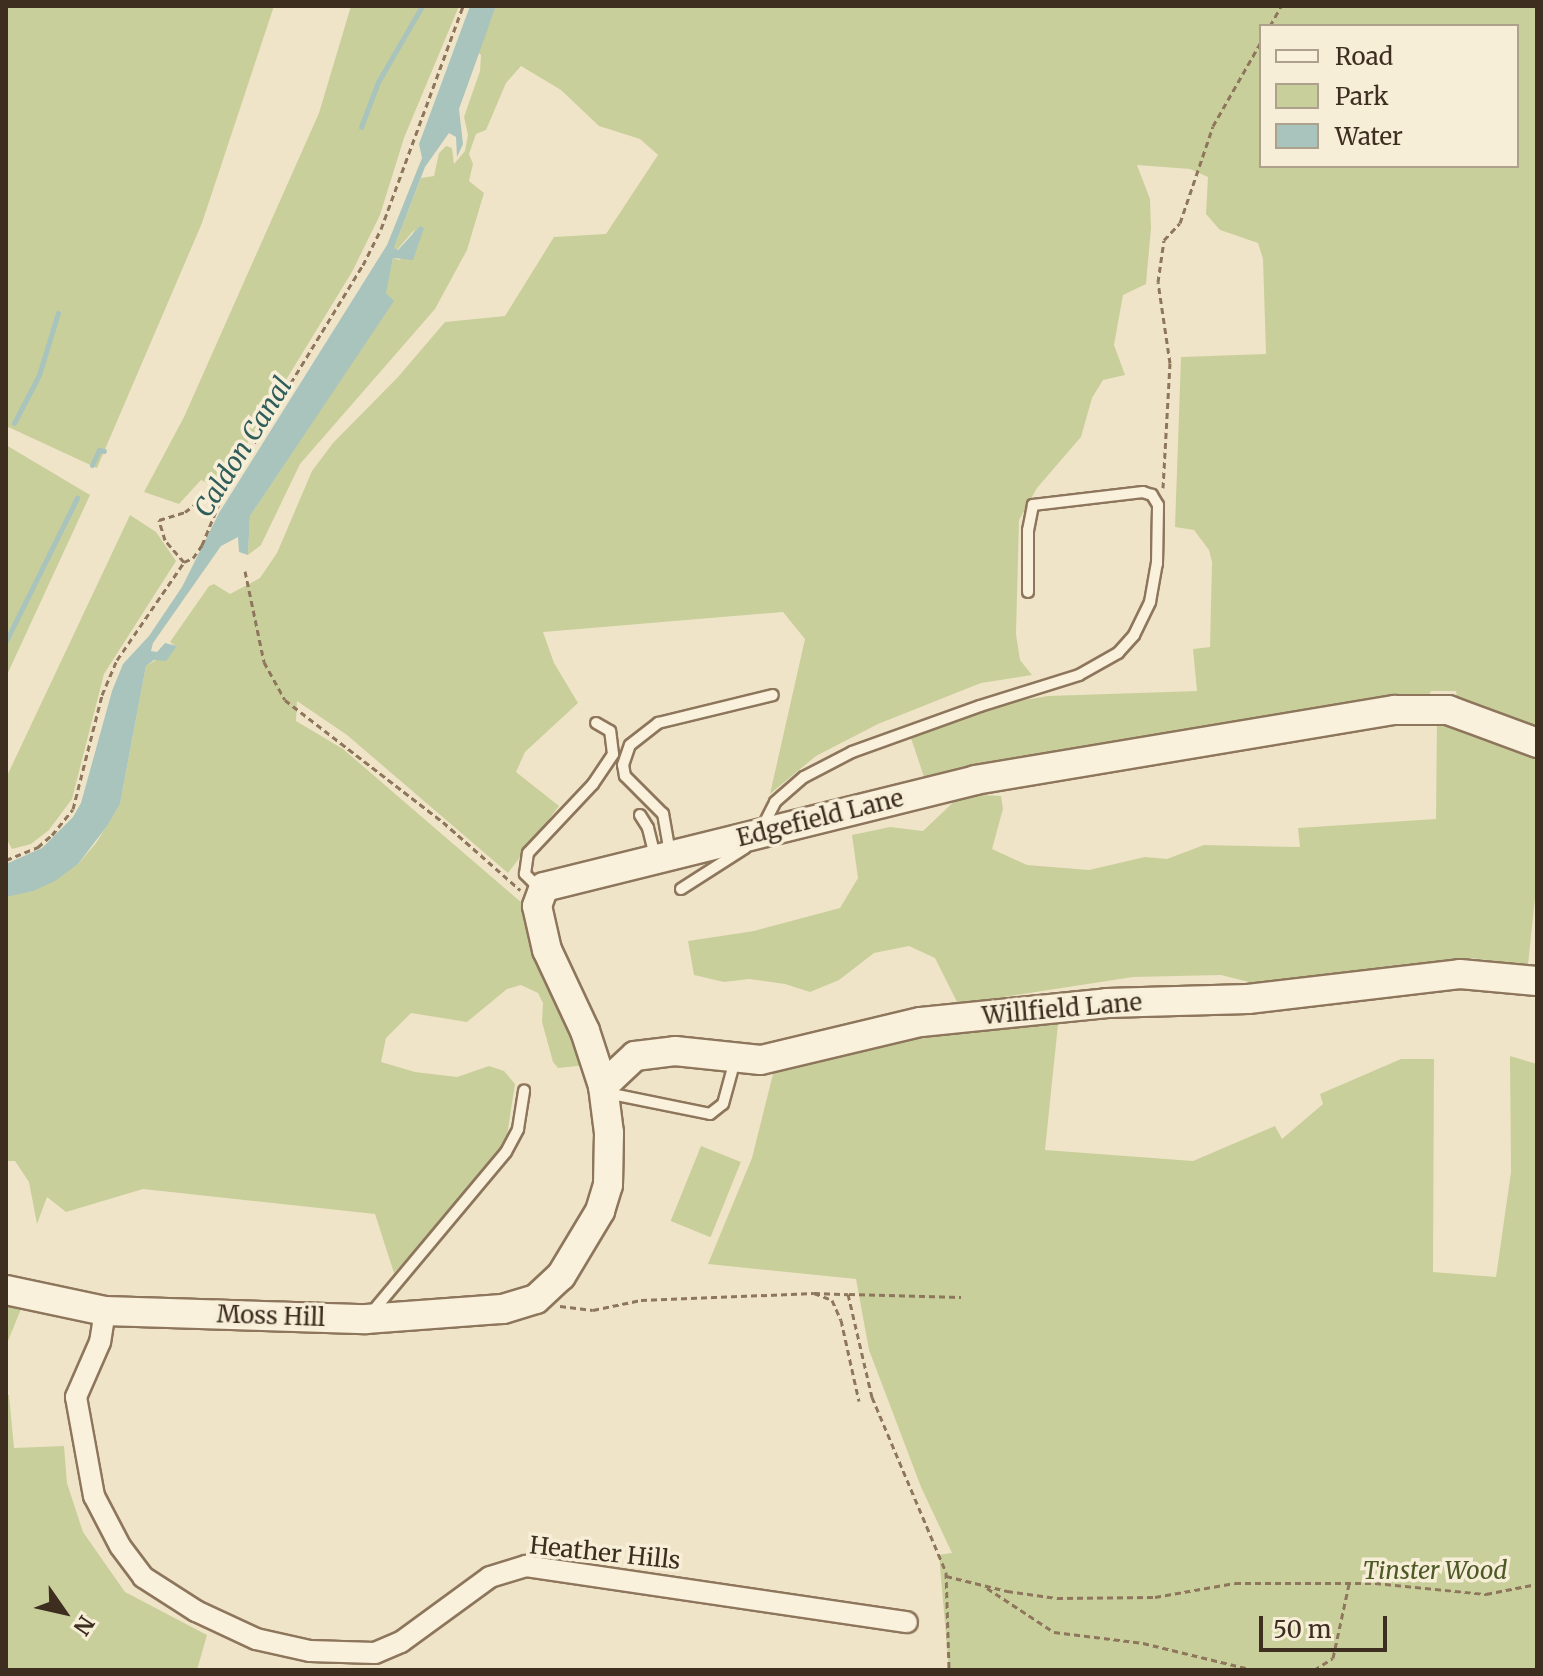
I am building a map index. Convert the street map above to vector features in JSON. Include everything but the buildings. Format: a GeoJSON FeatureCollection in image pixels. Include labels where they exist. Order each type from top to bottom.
{"type":"FeatureCollection","features":[{"type":"Feature","properties":{"kind":"street","name":"Edgefield Lane"},"geometry":{"type":"LineString","coordinates":[[540,898],[544,887],[975,780],[1395,710],[1448,710],[1537,743]]}},
{"type":"Feature","properties":{"kind":"street"},"geometry":{"type":"LineString","coordinates":[[536,1299],[561,1276],[600,1211],[608,1185],[609,1133],[604,1089],[585,1031],[547,950],[540,898]]}},
{"type":"Feature","properties":{"kind":"street","name":"Willfield Lane"},"geometry":{"type":"LineString","coordinates":[[604,1089],[635,1056],[675,1051],[761,1060],[921,1022],[1107,1003],[1248,999],[1460,974],[1537,981]]}},
{"type":"Feature","properties":{"kind":"street","name":"Moss Hill"},"geometry":{"type":"LineString","coordinates":[[6,1290],[105,1311],[366,1319],[503,1309],[536,1299]]}},
{"type":"Feature","properties":{"kind":"street","name":"Heather Hills"},"geometry":{"type":"LineString","coordinates":[[105,1311],[100,1342],[76,1397],[94,1496],[120,1546],[143,1577],[196,1611],[256,1639],[310,1651],[375,1653],[401,1642],[490,1577],[526,1566],[907,1622]]}},
{"type":"Feature","properties":{"kind":"lane"},"geometry":{"type":"LineString","coordinates":[[681,889],[738,853],[760,833],[775,802],[804,777],[852,752],[980,706],[1079,675],[1118,653],[1134,635],[1150,602],[1157,564],[1158,505],[1152,495],[1143,492],[1033,505],[1028,530],[1028,592]]}},
{"type":"Feature","properties":{"kind":"lane"},"geometry":{"type":"LineString","coordinates":[[663,857],[663,814],[625,776],[623,765],[630,745],[658,723],[773,695]]}},
{"type":"Feature","properties":{"kind":"lane"},"geometry":{"type":"LineString","coordinates":[[540,898],[525,874],[528,853],[593,784],[613,754],[610,731],[596,723]]}},
{"type":"Feature","properties":{"kind":"lane"},"geometry":{"type":"LineString","coordinates":[[640,815],[663,857]]}},
{"type":"Feature","properties":{"kind":"lane"},"geometry":{"type":"LineString","coordinates":[[604,1089],[710,1114],[723,1104],[735,1058]]}},
{"type":"Feature","properties":{"kind":"lane"},"geometry":{"type":"LineString","coordinates":[[366,1319],[506,1152],[518,1129],[524,1090]]}},
{"type":"Feature","properties":{"kind":"path"},"geometry":{"type":"LineString","coordinates":[[6,860],[38,847],[73,809],[107,683],[117,660],[184,562],[193,558],[202,545],[223,494],[308,359],[381,229],[463,6]]}},
{"type":"Feature","properties":{"kind":"path"},"geometry":{"type":"LineString","coordinates":[[1271,24],[1281,6]]}},
{"type":"Feature","properties":{"kind":"path"},"geometry":{"type":"LineString","coordinates":[[1158,505],[1164,482],[1170,363],[1158,282],[1164,240],[1180,223],[1213,126],[1259,46]]}},
{"type":"Feature","properties":{"kind":"path"},"geometry":{"type":"LineString","coordinates":[[184,562],[165,540],[159,520],[185,512],[205,497],[223,494]]}},
{"type":"Feature","properties":{"kind":"path"},"geometry":{"type":"LineString","coordinates":[[245,571],[264,662],[285,700],[540,898]]}},
{"type":"Feature","properties":{"kind":"path"},"geometry":{"type":"LineString","coordinates":[[814,1293],[832,1300],[841,1320],[859,1401]]}},
{"type":"Feature","properties":{"kind":"path"},"geometry":{"type":"LineString","coordinates":[[536,1299],[569,1308],[593,1310],[641,1300],[814,1293],[961,1297]]}},
{"type":"Feature","properties":{"kind":"path"},"geometry":{"type":"LineString","coordinates":[[848,1294],[872,1397],[946,1576],[949,1670]]}},
{"type":"Feature","properties":{"kind":"path"},"geometry":{"type":"LineString","coordinates":[[946,1576],[1007,1591],[1071,1598],[1155,1597],[1235,1583],[1349,1584],[1486,1594],[1537,1584]]}},
{"type":"Feature","properties":{"kind":"path"},"geometry":{"type":"LineString","coordinates":[[1314,1670],[1333,1658],[1349,1584]]}},
{"type":"Feature","properties":{"kind":"path"},"geometry":{"type":"LineString","coordinates":[[983,1585],[1054,1632],[1143,1643],[1254,1670]]}},
{"type":"Feature","properties":{"kind":"green space"},"geometry":{"type":"Polygon","coordinates":[[[6,6],[274,6],[202,223],[97,468],[6,426],[6,6]]]}},
{"type":"Feature","properties":{"kind":"green space"},"geometry":{"type":"Polygon","coordinates":[[[351,6],[459,6],[404,138],[380,215],[352,272],[220,488],[201,480],[179,504],[144,492],[184,417],[319,113],[351,6]]]}},
{"type":"Feature","properties":{"kind":"green space"},"geometry":{"type":"Polygon","coordinates":[[[496,6],[1537,6],[1537,735],[1458,704],[1456,691],[1431,691],[1426,701],[926,783],[910,735],[1018,701],[1048,696],[1197,691],[1193,649],[1210,647],[1212,562],[1209,550],[1194,530],[1175,527],[1181,357],[1266,354],[1263,259],[1258,243],[1220,230],[1206,214],[1208,177],[1190,169],[1137,165],[1150,199],[1151,228],[1146,284],[1123,295],[1114,345],[1125,375],[1103,380],[1092,398],[1081,437],[1037,488],[1019,520],[1016,634],[1020,660],[1032,675],[981,683],[878,724],[816,756],[770,794],[805,639],[783,612],[543,632],[554,663],[578,703],[525,752],[516,772],[559,806],[508,873],[347,735],[297,701],[296,721],[343,749],[529,909],[587,1065],[558,1068],[553,1062],[542,1022],[543,1003],[538,993],[521,985],[507,989],[467,1022],[411,1013],[386,1038],[381,1062],[415,1072],[457,1077],[489,1066],[504,1071],[515,1084],[506,1142],[473,1186],[394,1273],[375,1214],[143,1189],[66,1212],[47,1197],[37,1224],[29,1182],[15,1161],[6,1161],[6,897],[78,864],[96,843],[120,804],[146,666],[177,647],[170,642],[209,586],[214,584],[230,594],[260,578],[277,553],[312,471],[333,443],[398,377],[445,322],[505,316],[554,237],[606,234],[658,155],[640,139],[599,126],[561,90],[521,66],[506,83],[486,130],[476,134],[469,154],[473,164],[469,181],[484,193],[467,250],[435,309],[300,464],[261,545],[248,555],[250,516],[393,301],[385,293],[393,258],[400,260],[415,229],[397,250],[394,248],[421,178],[434,176],[439,153],[446,146],[452,148],[454,164],[465,151],[468,135],[464,117],[480,71],[481,55],[468,43],[489,25],[496,6]]]}},
{"type":"Feature","properties":{"kind":"green space"},"geometry":{"type":"Polygon","coordinates":[[[6,445],[90,495],[6,677],[6,445]]]}},
{"type":"Feature","properties":{"kind":"green space"},"geometry":{"type":"Polygon","coordinates":[[[130,515],[156,532],[176,561],[104,674],[72,799],[49,830],[31,844],[12,849],[6,838],[6,778],[130,515]]]}},
{"type":"Feature","properties":{"kind":"green space"},"geometry":{"type":"Polygon","coordinates":[[[1437,718],[1537,759],[1537,879],[1528,965],[1471,958],[1253,983],[1221,975],[1133,977],[958,1004],[935,958],[909,946],[874,953],[839,980],[810,992],[785,984],[749,979],[724,982],[694,975],[688,941],[754,931],[840,908],[858,878],[852,835],[890,827],[923,831],[962,794],[1001,796],[1003,809],[992,849],[1027,865],[1089,870],[1145,857],[1167,859],[1204,845],[1300,847],[1298,828],[1436,819],[1437,718]]]}},
{"type":"Feature","properties":{"kind":"green space","name":"Tinster Wood"},"geometry":{"type":"Polygon","coordinates":[[[1059,1015],[1045,1150],[1193,1161],[1275,1126],[1282,1139],[1323,1104],[1320,1094],[1401,1059],[1434,1059],[1433,1272],[1496,1277],[1511,1172],[1510,1056],[1537,1064],[1537,1670],[949,1670],[939,1555],[952,1553],[921,1487],[869,1350],[856,1279],[708,1264],[752,1158],[776,1062],[1059,1015]]]}},
{"type":"Feature","properties":{"kind":"green space"},"geometry":{"type":"Polygon","coordinates":[[[701,1146],[741,1162],[711,1237],[671,1221],[701,1146]]]}},
{"type":"Feature","properties":{"kind":"green space"},"geometry":{"type":"Polygon","coordinates":[[[6,1300],[23,1304],[6,1346],[6,1300]]]}},
{"type":"Feature","properties":{"kind":"green space"},"geometry":{"type":"Polygon","coordinates":[[[6,1395],[9,1395],[14,1448],[64,1446],[67,1483],[83,1532],[125,1592],[207,1635],[197,1670],[6,1670],[6,1395]]]}},
{"type":"Feature","properties":{"kind":"water"},"geometry":{"type":"Polygon","coordinates":[[[470,6],[496,6],[459,109],[463,144],[457,157],[456,137],[449,133],[425,167],[394,248],[398,250],[420,226],[424,228],[413,260],[393,258],[386,293],[394,301],[250,516],[248,555],[239,552],[238,537],[221,546],[153,643],[151,651],[157,652],[165,643],[177,646],[166,661],[154,660],[146,666],[120,804],[107,826],[78,864],[55,881],[33,891],[6,897],[6,864],[42,848],[73,817],[81,803],[112,691],[123,664],[149,636],[182,587],[219,513],[387,245],[422,158],[419,144],[470,6]]]}},
{"type":"Feature","properties":{"kind":"waterway"},"geometry":{"type":"LineString","coordinates":[[361,127],[378,82],[422,6]]}},
{"type":"Feature","properties":{"kind":"waterway"},"geometry":{"type":"LineString","coordinates":[[14,423],[39,375],[58,313]]}},
{"type":"Feature","properties":{"kind":"waterway"},"geometry":{"type":"LineString","coordinates":[[92,465],[99,450],[104,451]]}},
{"type":"Feature","properties":{"kind":"waterway"},"geometry":{"type":"LineString","coordinates":[[6,641],[77,498]]}},
{"type":"Feature","properties":{"kind":"water label","name":"Caldon Canal"},"geometry":{"type":"Point","coordinates":[243,447]}}]}
